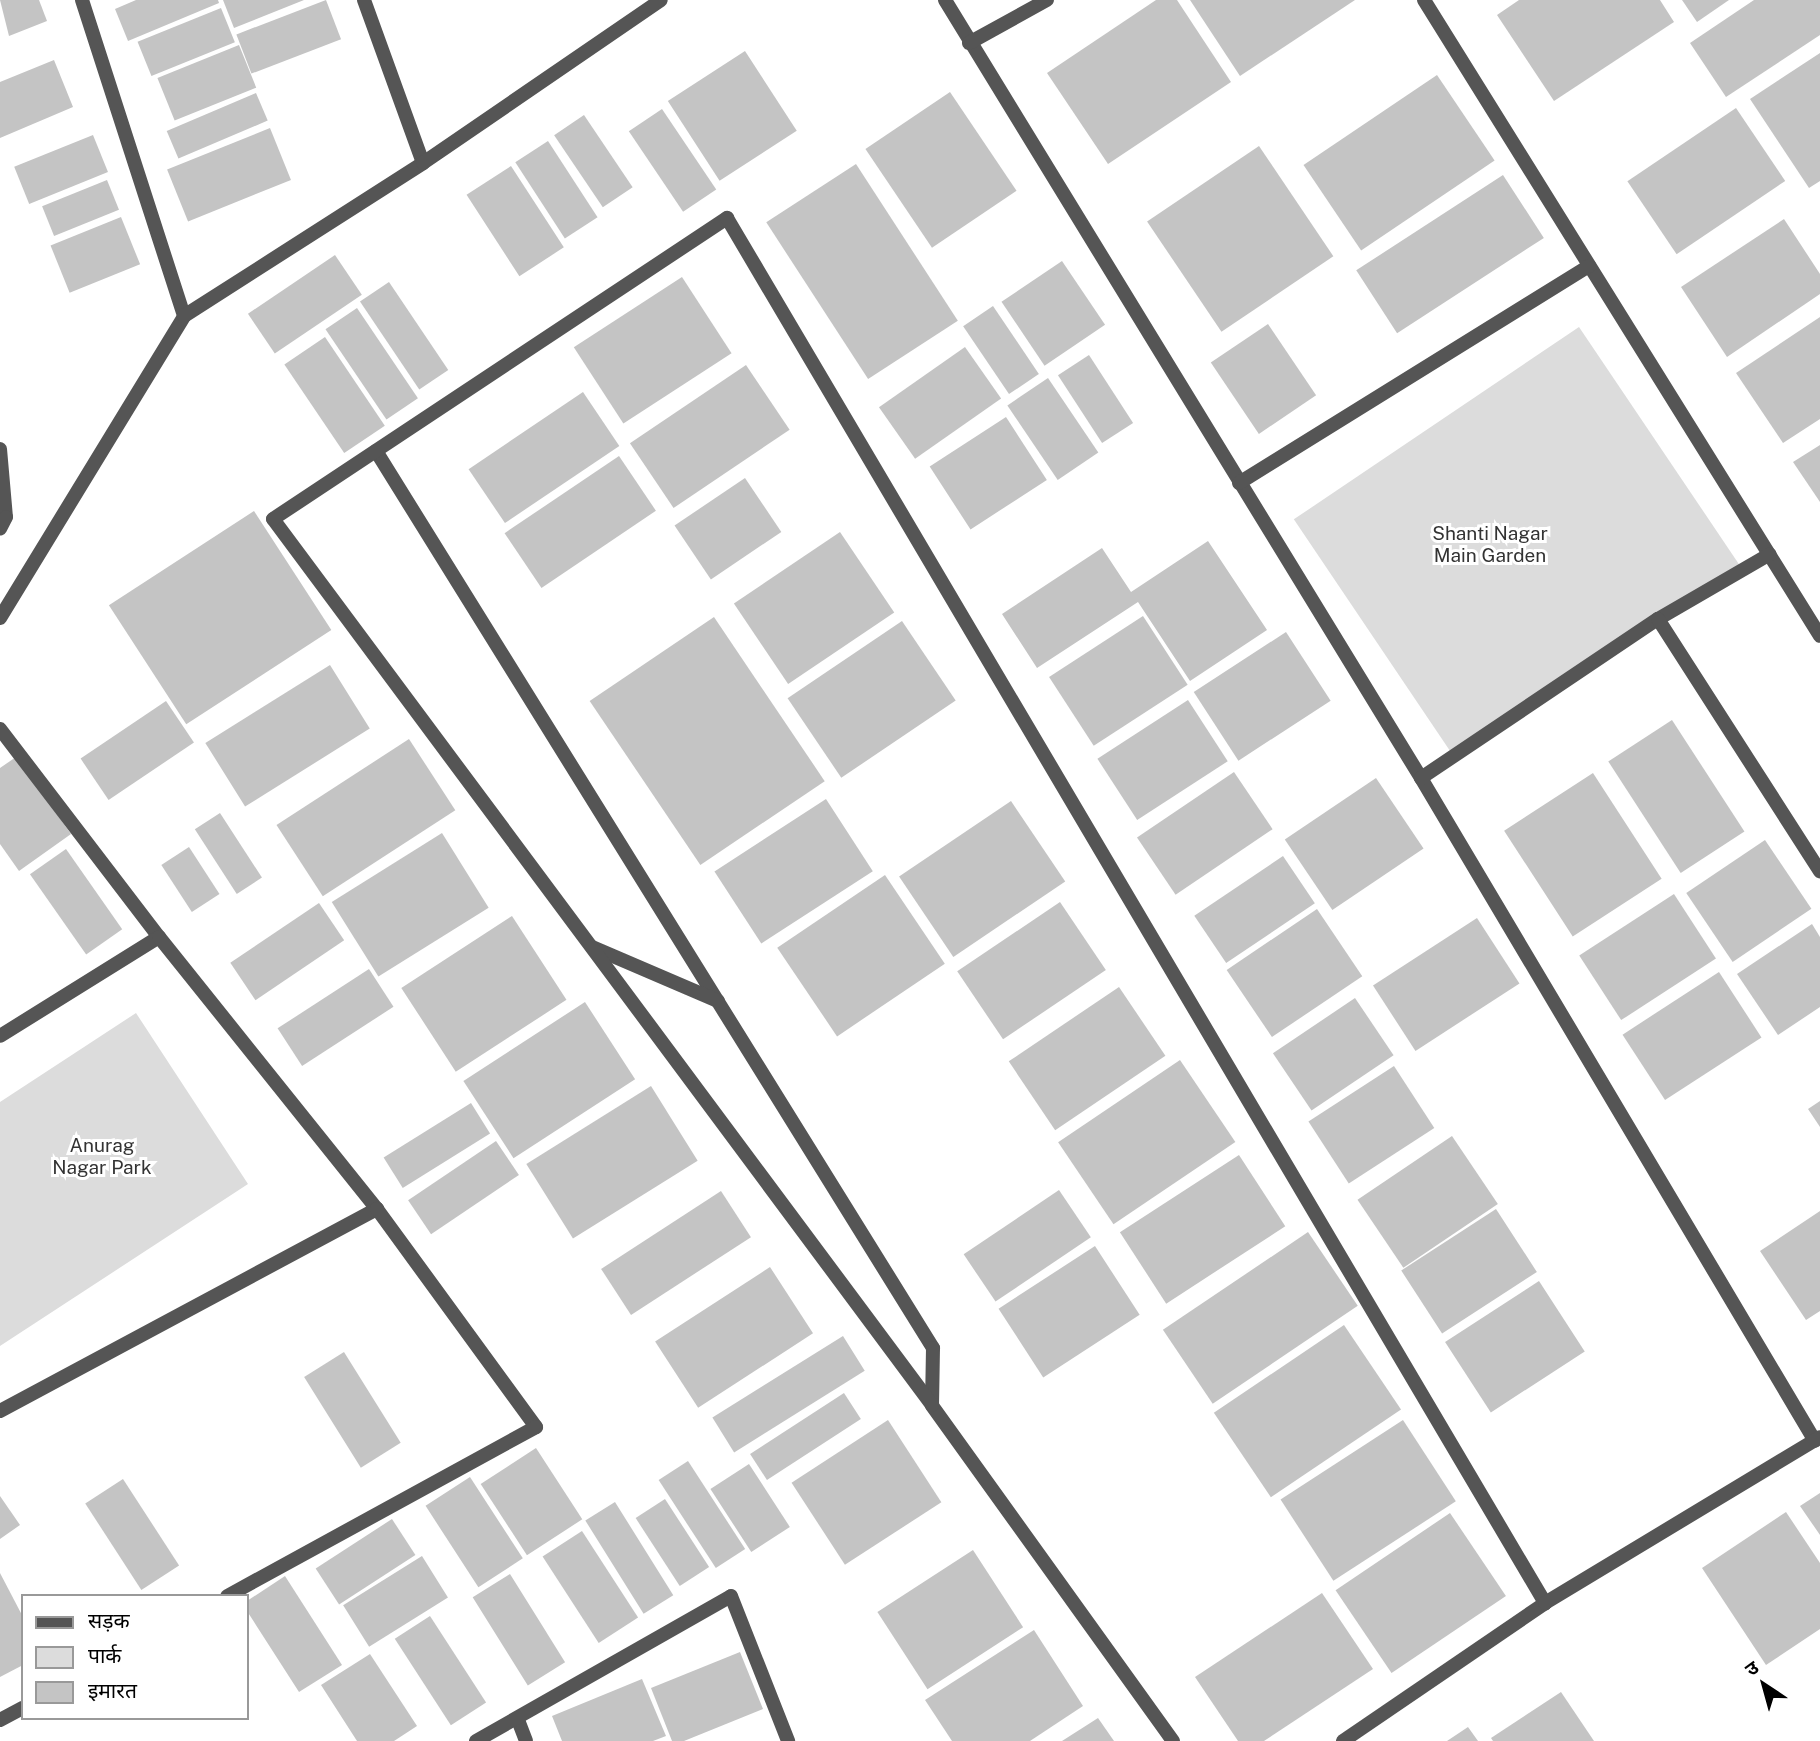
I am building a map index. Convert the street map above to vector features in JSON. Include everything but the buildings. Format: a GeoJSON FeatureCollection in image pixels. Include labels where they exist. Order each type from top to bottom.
{"type":"FeatureCollection","features":[{"type":"Feature","properties":{"kind":"street"},"geometry":{"type":"LineString","coordinates":[[82,0],[184,316]]}},
{"type":"Feature","properties":{"kind":"street"},"geometry":{"type":"LineString","coordinates":[[364,0],[423,163]]}},
{"type":"Feature","properties":{"kind":"street"},"geometry":{"type":"LineString","coordinates":[[3,607],[184,316],[423,163],[661,0]]}},
{"type":"Feature","properties":{"kind":"street"},"geometry":{"type":"LineString","coordinates":[[945,0],[1421,778],[1817,1439],[1545,1603],[1343,1741]]}},
{"type":"Feature","properties":{"kind":"street"},"geometry":{"type":"LineString","coordinates":[[970,43],[1047,0]]}},
{"type":"Feature","properties":{"kind":"street"},"geometry":{"type":"LineString","coordinates":[[1424,0],[1820,636]]}},
{"type":"Feature","properties":{"kind":"street"},"geometry":{"type":"LineString","coordinates":[[1172,1741],[932,1405],[272,519],[727,218],[1545,1603]]}},
{"type":"Feature","properties":{"kind":"street"},"geometry":{"type":"LineString","coordinates":[[1239,483],[1589,266]]}},
{"type":"Feature","properties":{"kind":"street"},"geometry":{"type":"LineString","coordinates":[[0,449],[6,517],[0,529]]}},
{"type":"Feature","properties":{"kind":"street"},"geometry":{"type":"LineString","coordinates":[[376,451],[933,1348],[932,1405]]}},
{"type":"Feature","properties":{"kind":"street"},"geometry":{"type":"LineString","coordinates":[[1421,778],[1658,619],[1770,554]]}},
{"type":"Feature","properties":{"kind":"street"},"geometry":{"type":"LineString","coordinates":[[1658,619],[1820,871]]}},
{"type":"Feature","properties":{"kind":"street"},"geometry":{"type":"LineString","coordinates":[[0,729],[159,937],[377,1209],[536,1427],[231,1594]]}},
{"type":"Feature","properties":{"kind":"street"},"geometry":{"type":"LineString","coordinates":[[0,1036],[159,937]]}},
{"type":"Feature","properties":{"kind":"street"},"geometry":{"type":"LineString","coordinates":[[591,946],[718,1001]]}},
{"type":"Feature","properties":{"kind":"street"},"geometry":{"type":"LineString","coordinates":[[0,1411],[377,1209]]}},
{"type":"Feature","properties":{"kind":"street"},"geometry":{"type":"LineString","coordinates":[[476,1741],[518,1720],[731,1595],[788,1741]]}},
{"type":"Feature","properties":{"kind":"street"},"geometry":{"type":"LineString","coordinates":[[0,1720],[21,1709]]}},
{"type":"Feature","properties":{"kind":"street"},"geometry":{"type":"LineString","coordinates":[[518,1720],[526,1741]]}},
{"type":"Feature","properties":{"kind":"green space","name":"Shanti Nagar Main Garden"},"geometry":{"type":"Polygon","coordinates":[[[1579,327],[1741,567],[1456,760],[1294,519],[1579,327]]]}},
{"type":"Feature","properties":{"kind":"green space","name":"Anurag Nagar Park"},"geometry":{"type":"Polygon","coordinates":[[[136,1013],[248,1184],[0,1346],[0,1102],[136,1013]]]}}]}
